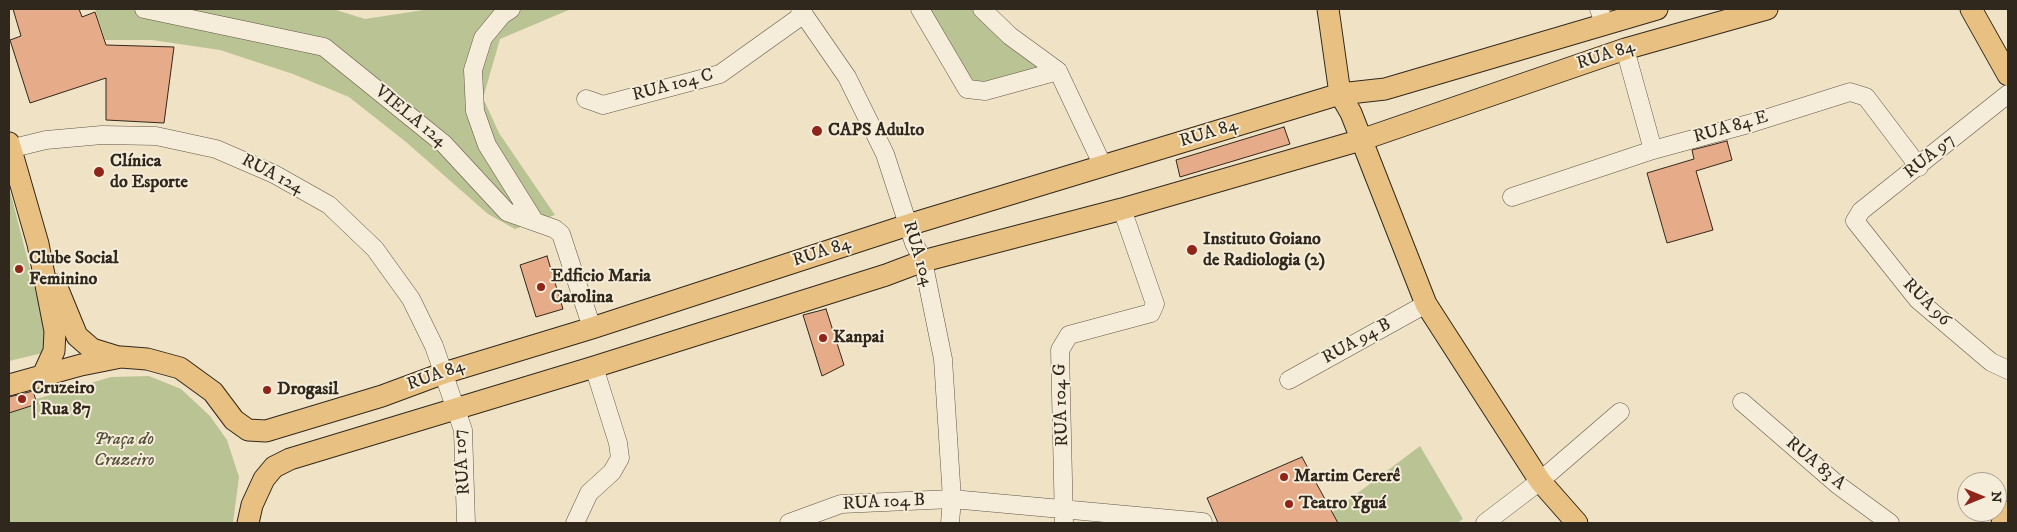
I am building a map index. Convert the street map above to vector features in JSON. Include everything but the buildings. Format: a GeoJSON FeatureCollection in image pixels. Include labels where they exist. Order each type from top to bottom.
{"type":"FeatureCollection","features":[{"type":"Feature","properties":{"kind":"main road"},"geometry":{"type":"LineString","coordinates":[[1328,9],[1340,94],[1351,113],[1426,304],[1540,481],[1577,523]]}},
{"type":"Feature","properties":{"kind":"main road","name":"RUA 84"},"geometry":{"type":"LineString","coordinates":[[9,385],[43,374],[121,357],[147,359],[180,368],[213,392],[234,420],[248,430],[266,432],[382,396],[444,373],[592,328],[908,225],[1340,94],[1385,89],[1602,17],[1657,9]]}},
{"type":"Feature","properties":{"kind":"main road","name":"RUA 84"},"geometry":{"type":"LineString","coordinates":[[248,523],[252,504],[264,479],[274,467],[282,463],[886,275],[923,261],[1122,209],[1361,140],[1625,49],[1766,9]]}},
{"type":"Feature","properties":{"kind":"main road"},"geometry":{"type":"LineString","coordinates":[[1971,9],[2008,75]]}},
{"type":"Feature","properties":{"kind":"main road"},"geometry":{"type":"LineString","coordinates":[[9,147],[38,244],[55,331],[54,351],[43,374]]}},
{"type":"Feature","properties":{"kind":"main road"},"geometry":{"type":"LineString","coordinates":[[38,244],[77,336],[92,350],[121,357]]}},
{"type":"Feature","properties":{"kind":"main road"},"geometry":{"type":"LineString","coordinates":[[2002,523],[2008,512]]}},
{"type":"Feature","properties":{"kind":"street","name":"VIELA 124"},"geometry":{"type":"LineString","coordinates":[[144,9],[324,47],[444,144],[507,212],[555,229],[562,234],[592,328]]}},
{"type":"Feature","properties":{"kind":"street"},"geometry":{"type":"LineString","coordinates":[[511,9],[502,15],[483,38],[473,70],[475,111],[487,145],[535,222]]}},
{"type":"Feature","properties":{"kind":"street"},"geometry":{"type":"LineString","coordinates":[[920,9],[967,89],[985,91],[1058,71]]}},
{"type":"Feature","properties":{"kind":"street"},"geometry":{"type":"LineString","coordinates":[[982,9],[1010,36],[1058,71],[1103,166]]}},
{"type":"Feature","properties":{"kind":"street","name":"RUA 104 C"},"geometry":{"type":"LineString","coordinates":[[586,99],[603,105],[720,74],[802,11]]}},
{"type":"Feature","properties":{"kind":"street","name":"RUA 104"},"geometry":{"type":"LineString","coordinates":[[802,11],[848,77],[885,154],[908,225],[923,261],[943,359],[952,500],[950,523]]}},
{"type":"Feature","properties":{"kind":"street"},"geometry":{"type":"LineString","coordinates":[[1625,49],[1653,150]]}},
{"type":"Feature","properties":{"kind":"street","name":"RUA 84 E"},"geometry":{"type":"LineString","coordinates":[[1512,198],[1653,150],[1752,123],[1850,92],[1866,97],[1919,167]]}},
{"type":"Feature","properties":{"kind":"street","name":"RUA 97"},"geometry":{"type":"LineString","coordinates":[[1855,221],[1861,211],[1919,167],[2008,94]]}},
{"type":"Feature","properties":{"kind":"street","name":"RUA 124"},"geometry":{"type":"LineString","coordinates":[[9,147],[46,140],[102,134],[156,136],[216,149],[274,174],[329,205],[374,249],[411,299],[444,373]]}},
{"type":"Feature","properties":{"kind":"street","name":"RUA 104 G"},"geometry":{"type":"LineString","coordinates":[[1064,517],[1060,350],[1070,335],[1151,313],[1154,304],[1122,209]]}},
{"type":"Feature","properties":{"kind":"street","name":"RUA 96"},"geometry":{"type":"LineString","coordinates":[[1855,221],[1918,300],[1991,362],[2008,370]]}},
{"type":"Feature","properties":{"kind":"street","name":"RUA 94 B"},"geometry":{"type":"LineString","coordinates":[[1289,380],[1426,304]]}},
{"type":"Feature","properties":{"kind":"street"},"geometry":{"type":"LineString","coordinates":[[575,523],[589,493],[612,472],[620,458],[618,442],[594,367]]}},
{"type":"Feature","properties":{"kind":"street","name":"RUA 107"},"geometry":{"type":"LineString","coordinates":[[444,373],[463,430],[466,523]]}},
{"type":"Feature","properties":{"kind":"street","name":"RUA 83 A"},"geometry":{"type":"LineString","coordinates":[[1742,402],[1838,484],[1890,523]]}},
{"type":"Feature","properties":{"kind":"street"},"geometry":{"type":"LineString","coordinates":[[1485,523],[1540,481],[1620,412]]}},
{"type":"Feature","properties":{"kind":"street","name":"RUA 104 B"},"geometry":{"type":"LineString","coordinates":[[789,523],[841,504],[952,500],[1064,517],[1203,522]]}},
{"type":"Feature","properties":{"kind":"green space"},"geometry":{"type":"Polygon","coordinates":[[[95,9],[333,9],[365,19],[430,9],[571,9],[500,39],[483,98],[499,133],[555,215],[515,229],[488,214],[406,142],[349,97],[293,74],[220,50],[152,40],[105,40],[95,9]]]}},
{"type":"Feature","properties":{"kind":"green space"},"geometry":{"type":"Polygon","coordinates":[[[927,9],[974,9],[977,17],[1044,67],[983,84],[971,82],[927,9]]]}},
{"type":"Feature","properties":{"kind":"green space","name":"Clube Social Feminino"},"geometry":{"type":"Polygon","coordinates":[[[9,187],[51,351],[9,361],[9,187]]]}},
{"type":"Feature","properties":{"kind":"green space","name":"Praça do Cruzeiro"},"geometry":{"type":"Polygon","coordinates":[[[149,376],[181,389],[210,416],[227,440],[239,477],[233,523],[9,523],[9,407],[111,377],[149,376]]]}},
{"type":"Feature","properties":{"kind":"green space"},"geometry":{"type":"Polygon","coordinates":[[[1420,446],[1463,519],[1457,523],[1318,523],[1420,446]]]}},
{"type":"Feature","properties":{"kind":"place","name":"CAPS Adulto"},"geometry":{"type":"Point","coordinates":[817,131]}},
{"type":"Feature","properties":{"kind":"place","name":"Clínica do Esporte"},"geometry":{"type":"Point","coordinates":[99,172]}},
{"type":"Feature","properties":{"kind":"place","name":"Instituto Goiano de Radiologia (2)"},"geometry":{"type":"Point","coordinates":[1192,250]}},
{"type":"Feature","properties":{"kind":"place","name":"Clube Social Feminino"},"geometry":{"type":"Point","coordinates":[19,269]}},
{"type":"Feature","properties":{"kind":"place","name":"Edficio Maria Carolina"},"geometry":{"type":"Point","coordinates":[541,287]}},
{"type":"Feature","properties":{"kind":"place","name":"Kanpai"},"geometry":{"type":"Point","coordinates":[823,338]}},
{"type":"Feature","properties":{"kind":"place","name":"Drogasil"},"geometry":{"type":"Point","coordinates":[267,390]}},
{"type":"Feature","properties":{"kind":"place","name":"Cruzeiro | Rua 87"},"geometry":{"type":"Point","coordinates":[22,399]}},
{"type":"Feature","properties":{"kind":"place","name":"Martim Cererê"},"geometry":{"type":"Point","coordinates":[1284,477]}},
{"type":"Feature","properties":{"kind":"place","name":"Teatro Yguá"},"geometry":{"type":"Point","coordinates":[1289,504]}}]}
